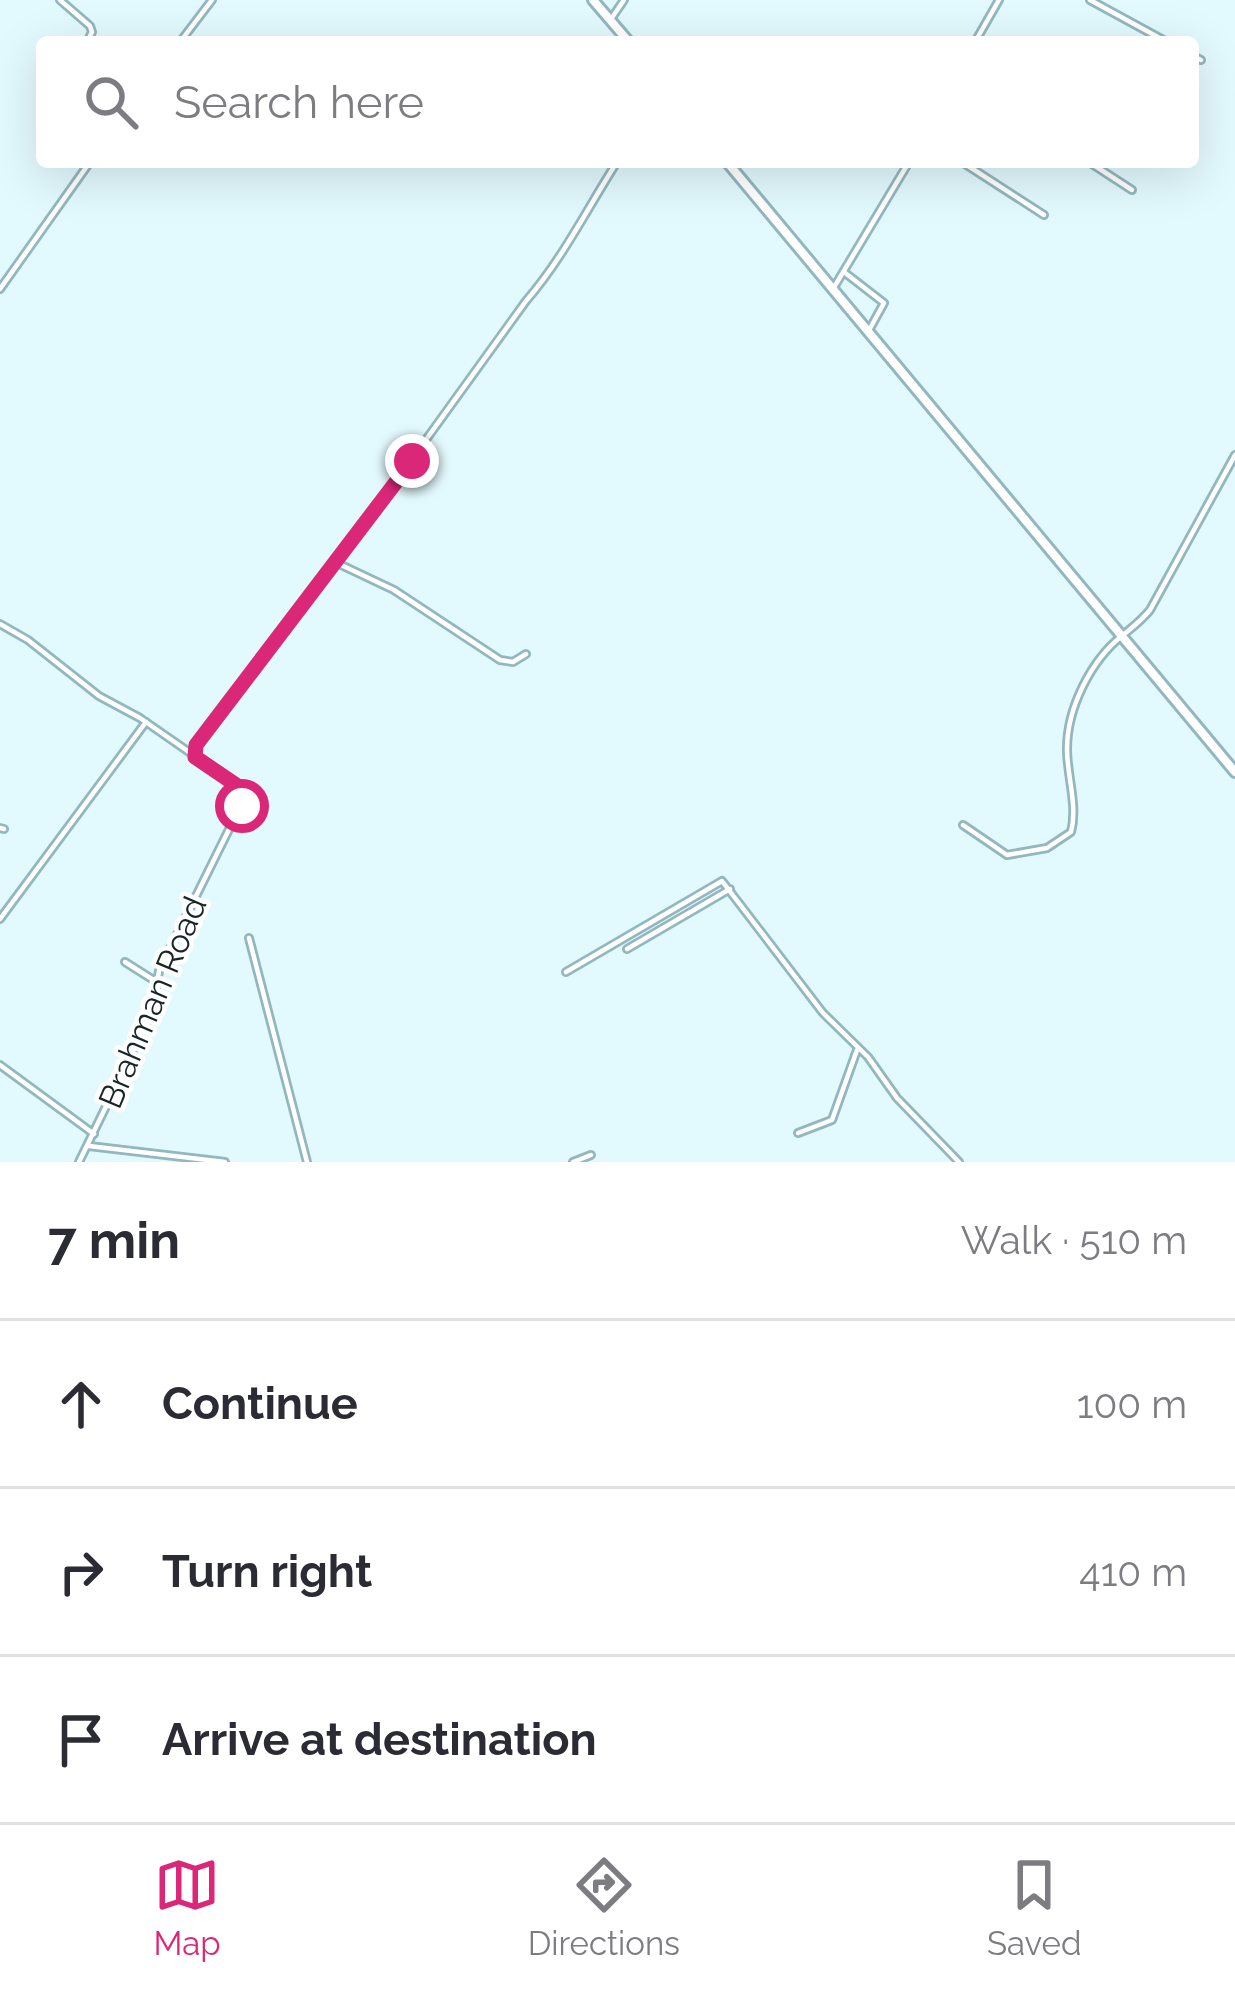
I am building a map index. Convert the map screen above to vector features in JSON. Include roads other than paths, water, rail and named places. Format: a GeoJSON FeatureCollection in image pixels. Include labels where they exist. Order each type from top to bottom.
{"type":"FeatureCollection","features":[{"type":"Feature","properties":{"kind":"street"},"geometry":{"type":"LineString","coordinates":[[60,0],[90,26],[90,36]]}},
{"type":"Feature","properties":{"kind":"street"},"geometry":{"type":"LineString","coordinates":[[185,36],[212,0]]}},
{"type":"Feature","properties":{"kind":"street"},"geometry":{"type":"LineString","coordinates":[[593,0],[624,36]]}},
{"type":"Feature","properties":{"kind":"street"},"geometry":{"type":"LineString","coordinates":[[610,19],[624,0]]}},
{"type":"Feature","properties":{"kind":"street"},"geometry":{"type":"LineString","coordinates":[[979,36],[999,0]]}},
{"type":"Feature","properties":{"kind":"street"},"geometry":{"type":"LineString","coordinates":[[1090,0],[1156,36]]}},
{"type":"Feature","properties":{"kind":"street"},"geometry":{"type":"LineString","coordinates":[[0,289],[85,168]]}},
{"type":"Feature","properties":{"kind":"street"},"geometry":{"type":"LineString","coordinates":[[195,757],[196,745],[338,563],[554,268],[613,168]]}},
{"type":"Feature","properties":{"kind":"street"},"geometry":{"type":"LineString","coordinates":[[732,168],[1232,769]]}},
{"type":"Feature","properties":{"kind":"street"},"geometry":{"type":"LineString","coordinates":[[833,289],[905,168]]}},
{"type":"Feature","properties":{"kind":"street"},"geometry":{"type":"LineString","coordinates":[[971,168],[1044,215]]}},
{"type":"Feature","properties":{"kind":"street"},"geometry":{"type":"LineString","coordinates":[[1098,168],[1132,190]]}},
{"type":"Feature","properties":{"kind":"street"},"geometry":{"type":"LineString","coordinates":[[844,272],[884,303],[868,332]]}},
{"type":"Feature","properties":{"kind":"street"},"geometry":{"type":"LineString","coordinates":[[964,825],[1007,855],[1047,848],[1071,832],[1068,727],[1085,682],[1121,636],[1150,610],[1235,455]]}},
{"type":"Feature","properties":{"kind":"street"},"geometry":{"type":"LineString","coordinates":[[338,563],[394,590],[500,660],[513,662],[526,654]]}},
{"type":"Feature","properties":{"kind":"street"},"geometry":{"type":"LineString","coordinates":[[0,624],[99,696],[195,757]]}},
{"type":"Feature","properties":{"kind":"street"},"geometry":{"type":"LineString","coordinates":[[0,919],[146,722]]}},
{"type":"Feature","properties":{"kind":"street"},"geometry":{"type":"LineString","coordinates":[[183,748],[196,745]]}},
{"type":"Feature","properties":{"kind":"street"},"geometry":{"type":"LineString","coordinates":[[1232,769],[1235,756]]}},
{"type":"Feature","properties":{"kind":"street","name":"Brahman Road"},"geometry":{"type":"LineString","coordinates":[[79,1162],[152,1012],[155,981],[244,802],[245,791],[195,757]]}},
{"type":"Feature","properties":{"kind":"street"},"geometry":{"type":"LineString","coordinates":[[566,972],[719,881],[730,889],[799,983],[878,1069],[897,1098],[959,1162]]}},
{"type":"Feature","properties":{"kind":"street"},"geometry":{"type":"LineString","coordinates":[[627,949],[730,889]]}},
{"type":"Feature","properties":{"kind":"street"},"geometry":{"type":"LineString","coordinates":[[251,940],[307,1162]]}},
{"type":"Feature","properties":{"kind":"street"},"geometry":{"type":"LineString","coordinates":[[125,962],[155,981]]}},
{"type":"Feature","properties":{"kind":"street"},"geometry":{"type":"LineString","coordinates":[[799,1133],[832,1120],[857,1050]]}},
{"type":"Feature","properties":{"kind":"street"},"geometry":{"type":"LineString","coordinates":[[0,1065],[94,1135]]}},
{"type":"Feature","properties":{"kind":"street"},"geometry":{"type":"LineString","coordinates":[[89,1146],[225,1162]]}},
{"type":"Feature","properties":{"kind":"street"},"geometry":{"type":"LineString","coordinates":[[573,1162],[591,1155]]}}]}
